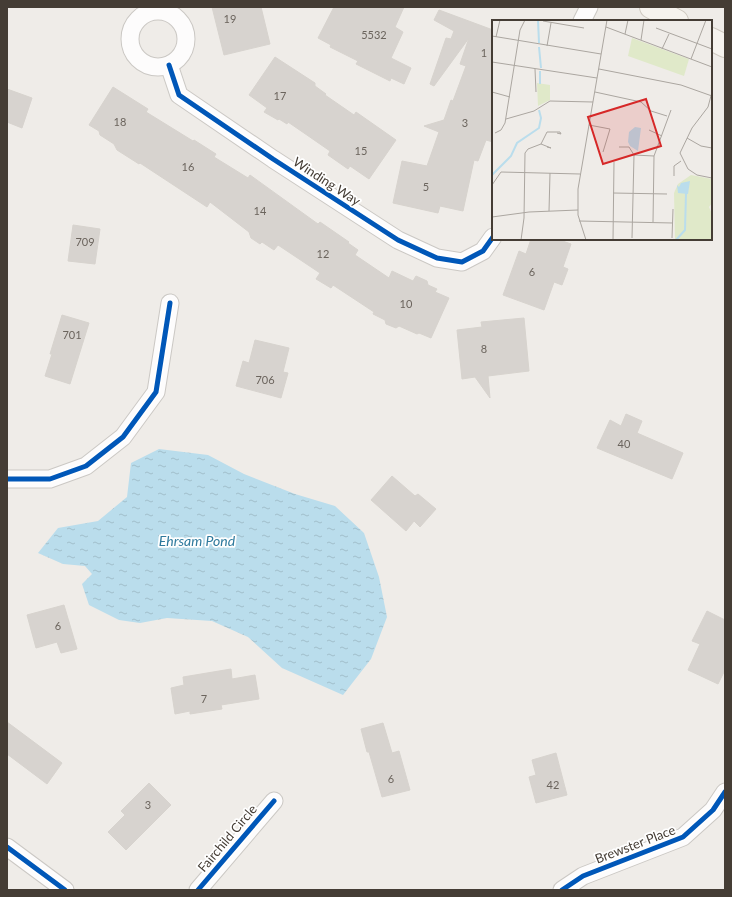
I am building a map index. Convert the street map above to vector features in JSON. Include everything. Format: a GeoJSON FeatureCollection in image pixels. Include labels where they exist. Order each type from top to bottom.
{"type":"FeatureCollection","features":[{"type":"Feature","properties":{"kind":"main road"},"geometry":{"type":"LineString","coordinates":[[651,7],[675,20]]}},
{"type":"Feature","properties":{"kind":"main road"},"geometry":{"type":"LineString","coordinates":[[712,40],[725,46]]}},
{"type":"Feature","properties":{"kind":"street"},"geometry":{"type":"LineString","coordinates":[[582,20],[589,7]]}},
{"type":"Feature","properties":{"kind":"street"},"geometry":{"type":"LineString","coordinates":[[164,9],[179,20],[185,29],[187,40],[184,50],[178,59],[170,65],[160,67],[150,66],[138,59],[131,47],[130,37],[132,28],[145,14],[164,9]]}},
{"type":"Feature","properties":{"kind":"street","name":"Winding Way"},"geometry":{"type":"LineString","coordinates":[[170,65],[179,95],[273,159],[398,240],[437,258],[462,262],[483,251],[492,238]]}},
{"type":"Feature","properties":{"kind":"street"},"geometry":{"type":"LineString","coordinates":[[7,479],[50,479],[86,466],[123,437],[156,392],[170,303]]}},
{"type":"Feature","properties":{"kind":"street","name":"Brewster Place"},"geometry":{"type":"LineString","coordinates":[[562,890],[583,876],[683,838],[713,810],[725,792]]}},
{"type":"Feature","properties":{"kind":"street","name":"Fairchild Circle"},"geometry":{"type":"LineString","coordinates":[[198,890],[274,801]]}},
{"type":"Feature","properties":{"kind":"street"},"geometry":{"type":"LineString","coordinates":[[7,847],[66,890]]}},
{"type":"Feature","properties":{"kind":"water","name":"Ehrsam Pond"},"geometry":{"type":"Polygon","coordinates":[[[159,449],[208,455],[244,474],[295,494],[335,506],[364,533],[379,577],[387,617],[371,659],[343,695],[282,668],[248,637],[212,621],[167,618],[140,623],[119,620],[89,605],[82,584],[92,574],[85,566],[63,564],[38,553],[58,528],[98,521],[127,497],[131,463],[159,449]]]}},
{"type":"Feature","properties":{"kind":"building"},"geometry":{"type":"Polygon","coordinates":[[[212,7],[261,7],[270,44],[224,55],[212,7]]]}},
{"type":"Feature","properties":{"kind":"building"},"geometry":{"type":"Polygon","coordinates":[[[334,7],[404,7],[395,27],[403,32],[391,58],[411,68],[404,84],[391,78],[390,81],[356,64],[358,61],[330,47],[331,45],[318,38],[334,7]]]}},
{"type":"Feature","properties":{"kind":"building"},"geometry":{"type":"Polygon","coordinates":[[[439,10],[492,30],[492,142],[486,140],[478,161],[474,160],[463,211],[440,206],[438,213],[393,203],[402,161],[427,166],[439,132],[424,126],[444,120],[466,66],[460,64],[469,38],[434,86],[430,84],[446,38],[451,39],[454,31],[434,20],[439,10]]]}},
{"type":"Feature","properties":{"kind":"building"},"geometry":{"type":"Polygon","coordinates":[[[275,57],[315,83],[315,86],[326,94],[325,95],[354,115],[356,112],[396,140],[369,179],[350,166],[348,169],[328,155],[330,151],[288,122],[287,124],[264,112],[267,108],[249,95],[275,57]]]}},
{"type":"Feature","properties":{"kind":"building"},"geometry":{"type":"Polygon","coordinates":[[[113,87],[148,109],[146,112],[216,154],[214,157],[248,178],[250,175],[318,224],[320,222],[349,242],[348,243],[358,250],[355,255],[389,278],[392,271],[413,281],[416,276],[427,281],[428,285],[437,289],[435,292],[449,298],[431,338],[399,326],[396,328],[386,324],[385,320],[373,314],[374,312],[333,285],[331,288],[316,279],[320,273],[278,245],[274,250],[262,242],[260,244],[251,238],[249,232],[210,202],[207,207],[140,163],[139,164],[117,150],[114,144],[100,135],[99,131],[89,125],[113,87]]]}},
{"type":"Feature","properties":{"kind":"building"},"geometry":{"type":"Polygon","coordinates":[[[7,89],[32,98],[22,128],[7,122],[7,89]]]}},
{"type":"Feature","properties":{"kind":"building"},"geometry":{"type":"Polygon","coordinates":[[[73,225],[100,229],[95,264],[68,261],[73,225]]]}},
{"type":"Feature","properties":{"kind":"building"},"geometry":{"type":"Polygon","coordinates":[[[531,240],[560,240],[571,244],[563,267],[568,269],[562,285],[554,282],[544,310],[503,295],[519,251],[526,254],[531,240]]]}},
{"type":"Feature","properties":{"kind":"building"},"geometry":{"type":"Polygon","coordinates":[[[62,315],[89,323],[70,384],[45,376],[62,315]]]}},
{"type":"Feature","properties":{"kind":"building"},"geometry":{"type":"Polygon","coordinates":[[[524,318],[529,371],[488,376],[490,398],[475,377],[462,379],[457,330],[482,327],[481,322],[524,318]]]}},
{"type":"Feature","properties":{"kind":"building"},"geometry":{"type":"Polygon","coordinates":[[[255,340],[289,348],[283,372],[288,373],[281,398],[236,386],[243,361],[249,363],[255,340]]]}},
{"type":"Feature","properties":{"kind":"building"},"geometry":{"type":"Polygon","coordinates":[[[626,414],[642,421],[637,433],[683,453],[672,479],[597,448],[610,420],[621,426],[626,414]]]}},
{"type":"Feature","properties":{"kind":"building"},"geometry":{"type":"Polygon","coordinates":[[[392,476],[415,496],[418,494],[436,509],[420,527],[414,521],[406,531],[371,500],[392,476]]]}},
{"type":"Feature","properties":{"kind":"building"},"geometry":{"type":"Polygon","coordinates":[[[64,605],[77,649],[61,653],[57,642],[36,648],[27,615],[64,605]]]}},
{"type":"Feature","properties":{"kind":"building"},"geometry":{"type":"Polygon","coordinates":[[[707,611],[725,620],[725,670],[718,684],[688,670],[700,644],[692,641],[707,611]]]}},
{"type":"Feature","properties":{"kind":"building"},"geometry":{"type":"Polygon","coordinates":[[[231,669],[232,679],[255,675],[259,699],[221,705],[222,709],[190,714],[190,711],[175,714],[171,688],[184,685],[183,677],[231,669]]]}},
{"type":"Feature","properties":{"kind":"building"},"geometry":{"type":"Polygon","coordinates":[[[7,722],[62,763],[47,784],[7,754],[7,722]]]}},
{"type":"Feature","properties":{"kind":"building"},"geometry":{"type":"Polygon","coordinates":[[[383,723],[392,753],[399,751],[410,790],[382,797],[361,729],[383,723]]]}},
{"type":"Feature","properties":{"kind":"building"},"geometry":{"type":"Polygon","coordinates":[[[556,753],[567,795],[536,803],[529,777],[536,775],[532,760],[556,753]]]}},
{"type":"Feature","properties":{"kind":"building"},"geometry":{"type":"Polygon","coordinates":[[[149,783],[171,805],[126,850],[108,832],[125,815],[121,811],[149,783]]]}},
{"type":"Feature","properties":{"kind":"cycle path"},"geometry":{"type":"LineString","coordinates":[[169,65],[179,95],[273,159],[398,240],[437,258],[462,262],[483,251],[492,238]]}},
{"type":"Feature","properties":{"kind":"cycle path"},"geometry":{"type":"LineString","coordinates":[[7,479],[50,479],[86,466],[123,437],[156,392],[170,303]]}},
{"type":"Feature","properties":{"kind":"cycle path"},"geometry":{"type":"LineString","coordinates":[[562,890],[583,876],[683,837],[713,810],[725,792]]}},
{"type":"Feature","properties":{"kind":"cycle path"},"geometry":{"type":"LineString","coordinates":[[198,890],[274,801]]}},
{"type":"Feature","properties":{"kind":"cycle path"},"geometry":{"type":"LineString","coordinates":[[7,847],[65,890]]}}]}
